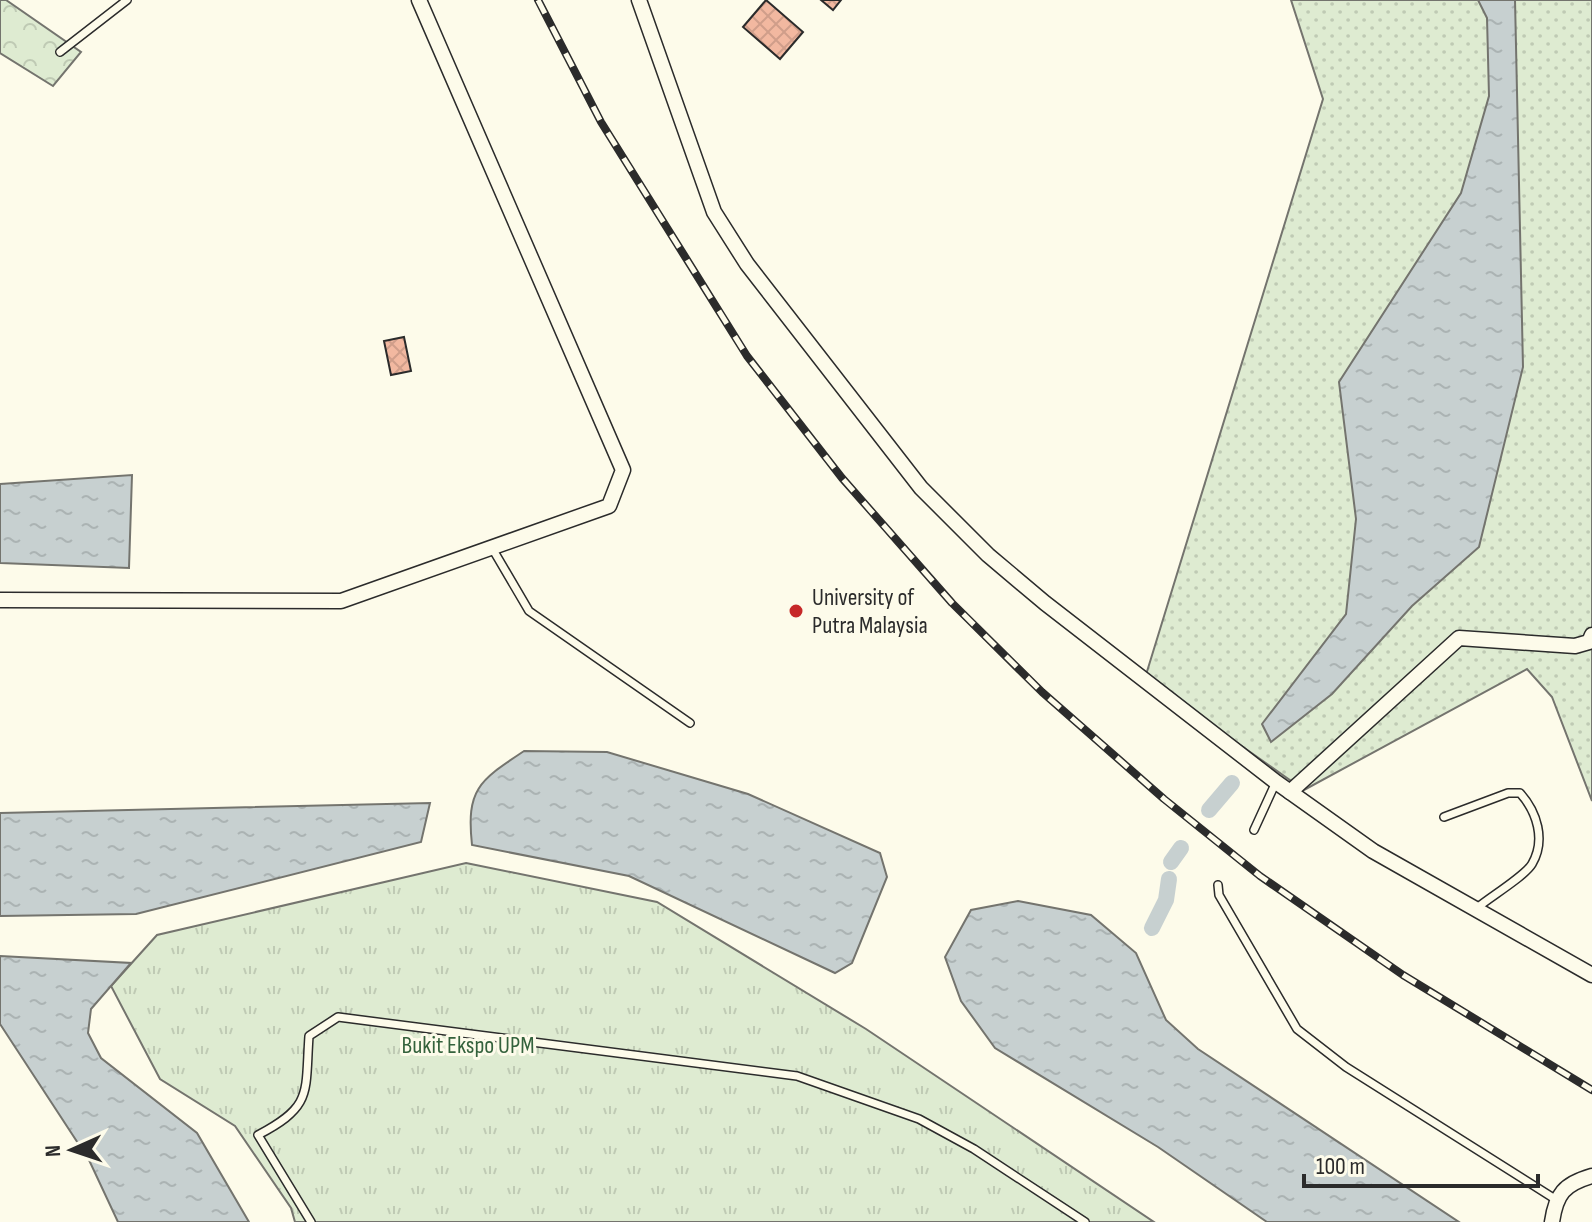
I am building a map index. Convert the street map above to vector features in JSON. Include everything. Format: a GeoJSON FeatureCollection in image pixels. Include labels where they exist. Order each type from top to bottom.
{"type":"FeatureCollection","features":[{"type":"Feature","properties":{"kind":"street"},"geometry":{"type":"LineString","coordinates":[[0,600],[341,601],[609,506],[623,470],[419,0]]}},
{"type":"Feature","properties":{"kind":"street"},"geometry":{"type":"LineString","coordinates":[[642,1],[714,212],[747,264],[921,488],[988,555],[1045,603],[1276,782],[1373,851],[1592,975]]}},
{"type":"Feature","properties":{"kind":"street"},"geometry":{"type":"LineString","coordinates":[[1290,792],[1459,638],[1575,646],[1589,642],[1592,635]]}},
{"type":"Feature","properties":{"kind":"street"},"geometry":{"type":"LineString","coordinates":[[1552,1222],[1555,1199],[1570,1182],[1592,1176]]}},
{"type":"Feature","properties":{"kind":"lane"},"geometry":{"type":"LineString","coordinates":[[60,52],[127,0]]}},
{"type":"Feature","properties":{"kind":"lane"},"geometry":{"type":"LineString","coordinates":[[490,546],[529,611],[690,723]]}},
{"type":"Feature","properties":{"kind":"lane"},"geometry":{"type":"LineString","coordinates":[[1254,830],[1276,782]]}},
{"type":"Feature","properties":{"kind":"lane"},"geometry":{"type":"LineString","coordinates":[[1444,817],[1508,793],[1520,793],[1531,805],[1540,837],[1532,865],[1477,908]]}},
{"type":"Feature","properties":{"kind":"lane"},"geometry":{"type":"LineString","coordinates":[[1218,885],[1219,895],[1256,963],[1297,1029],[1346,1067],[1555,1199]]}},
{"type":"Feature","properties":{"kind":"lane"},"geometry":{"type":"LineString","coordinates":[[311,1222],[258,1135],[287,1120],[301,1105],[309,1036],[338,1017],[797,1076],[919,1119],[974,1149],[1085,1222]]}},
{"type":"Feature","properties":{"kind":"green space"},"geometry":{"type":"Polygon","coordinates":[[[0,0],[6,0],[81,52],[53,86],[0,53],[0,0]]]}},
{"type":"Feature","properties":{"kind":"green space"},"geometry":{"type":"Polygon","coordinates":[[[1291,0],[1592,0],[1592,801],[1552,697],[1527,669],[1304,790],[1145,678],[1323,99],[1291,0]]]}},
{"type":"Feature","properties":{"kind":"green space","name":"Bukit Ekspo UPM"},"geometry":{"type":"Polygon","coordinates":[[[466,863],[657,902],[866,1029],[1154,1222],[295,1222],[291,1208],[235,1126],[160,1079],[111,986],[157,935],[466,863]]]}},
{"type":"Feature","properties":{"kind":"water"},"geometry":{"type":"Polygon","coordinates":[[[1478,0],[1515,0],[1523,367],[1479,547],[1412,606],[1332,694],[1271,742],[1262,724],[1346,614],[1356,519],[1339,382],[1461,193],[1489,96],[1487,18],[1478,0]]]}},
{"type":"Feature","properties":{"kind":"water"},"geometry":{"type":"Polygon","coordinates":[[[132,475],[129,568],[0,563],[0,484],[132,475]]]}},
{"type":"Feature","properties":{"kind":"water"},"geometry":{"type":"Polygon","coordinates":[[[524,751],[607,752],[748,794],[880,853],[887,877],[852,963],[835,973],[629,876],[472,845],[471,811],[479,788],[496,770],[524,751]]]}},
{"type":"Feature","properties":{"kind":"water"},"geometry":{"type":"Polygon","coordinates":[[[430,803],[421,842],[136,914],[0,916],[0,813],[430,803]]]}},
{"type":"Feature","properties":{"kind":"water"},"geometry":{"type":"Polygon","coordinates":[[[1018,901],[1091,915],[1136,953],[1166,1020],[1198,1049],[1459,1222],[1267,1222],[1158,1147],[995,1048],[961,1001],[945,957],[971,910],[1018,901]]]}},
{"type":"Feature","properties":{"kind":"water"},"geometry":{"type":"Polygon","coordinates":[[[0,956],[131,963],[91,1009],[88,1033],[101,1058],[197,1133],[249,1222],[118,1222],[89,1160],[0,1024],[0,956]]]}},
{"type":"Feature","properties":{"kind":"building"},"geometry":{"type":"Polygon","coordinates":[[[766,0],[803,32],[780,59],[743,27],[766,0]]]}},
{"type":"Feature","properties":{"kind":"building"},"geometry":{"type":"Polygon","coordinates":[[[821,0],[841,0],[833,10],[821,0]]]}},
{"type":"Feature","properties":{"kind":"building"},"geometry":{"type":"Polygon","coordinates":[[[404,337],[411,371],[391,375],[384,341],[404,337]]]}},
{"type":"Feature","properties":{"kind":"waterway"},"geometry":{"type":"LineString","coordinates":[[1209,810],[1232,783]]}},
{"type":"Feature","properties":{"kind":"waterway"},"geometry":{"type":"LineString","coordinates":[[1171,862],[1181,848]]}},
{"type":"Feature","properties":{"kind":"waterway"},"geometry":{"type":"LineString","coordinates":[[1152,928],[1166,900],[1169,879]]}},
{"type":"Feature","properties":{"kind":"railway"},"geometry":{"type":"LineString","coordinates":[[538,0],[601,122],[747,356],[842,478],[952,603],[1042,692],[1164,799],[1260,876],[1403,975],[1592,1090]]}},
{"type":"Feature","properties":{"kind":"place","name":"University of Putra Malaysia"},"geometry":{"type":"Point","coordinates":[796,611]}}]}
